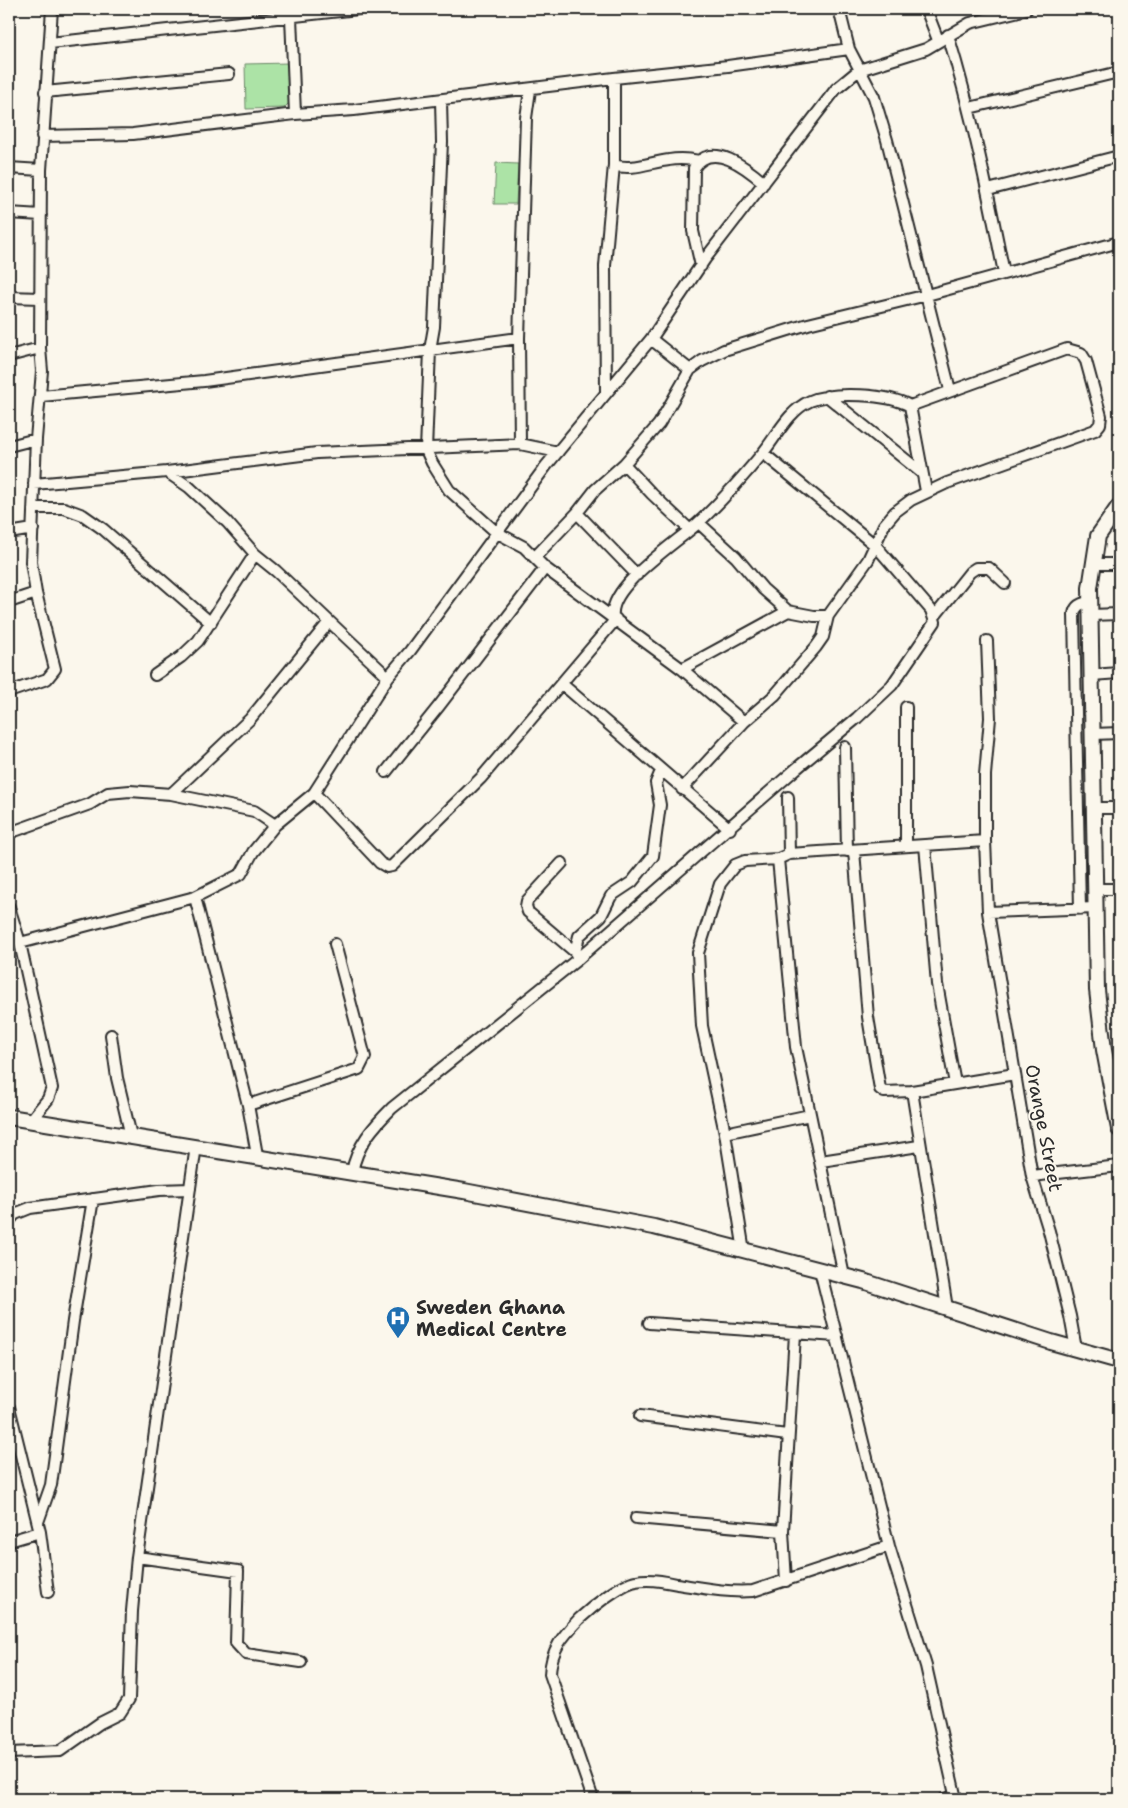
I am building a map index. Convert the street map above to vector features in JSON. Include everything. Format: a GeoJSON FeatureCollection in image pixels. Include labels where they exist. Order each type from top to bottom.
{"type":"FeatureCollection","features":[{"type":"Feature","properties":{"kind":"street"},"geometry":{"type":"LineString","coordinates":[[9,692],[47,679],[55,669],[36,593],[31,562],[36,439],[42,371],[40,298],[42,136],[52,9]]}},
{"type":"Feature","properties":{"kind":"street"},"geometry":{"type":"LineString","coordinates":[[50,43],[358,9]]}},
{"type":"Feature","properties":{"kind":"street"},"geometry":{"type":"LineString","coordinates":[[839,9],[849,49],[867,82],[878,111],[950,390]]}},
{"type":"Feature","properties":{"kind":"street"},"geometry":{"type":"LineString","coordinates":[[926,9],[943,38],[969,108],[988,190],[1004,273]]}},
{"type":"Feature","properties":{"kind":"street"},"geometry":{"type":"LineString","coordinates":[[20,942],[194,897],[241,874],[253,852],[275,825],[314,793],[388,678],[410,651],[496,532],[558,452],[651,339],[701,266],[836,89],[859,70],[926,49],[970,23],[1027,9]]}},
{"type":"Feature","properties":{"kind":"street"},"geometry":{"type":"LineString","coordinates":[[290,17],[295,114]]}},
{"type":"Feature","properties":{"kind":"street"},"geometry":{"type":"LineString","coordinates":[[42,136],[133,134],[295,114],[530,90],[849,49]]}},
{"type":"Feature","properties":{"kind":"street"},"geometry":{"type":"LineString","coordinates":[[969,108],[1119,72]]}},
{"type":"Feature","properties":{"kind":"street"},"geometry":{"type":"LineString","coordinates":[[45,92],[229,74]]}},
{"type":"Feature","properties":{"kind":"street"},"geometry":{"type":"LineString","coordinates":[[606,394],[605,266],[614,165],[614,78]]}},
{"type":"Feature","properties":{"kind":"street"},"geometry":{"type":"LineString","coordinates":[[520,444],[518,338],[526,118],[530,90]]}},
{"type":"Feature","properties":{"kind":"street"},"geometry":{"type":"LineString","coordinates":[[441,100],[442,142],[434,327],[430,350],[426,450],[432,463],[448,490],[496,532],[536,556],[545,568],[682,669],[744,722]]}},
{"type":"Feature","properties":{"kind":"street"},"geometry":{"type":"LineString","coordinates":[[988,190],[1119,156]]}},
{"type":"Feature","properties":{"kind":"street"},"geometry":{"type":"LineString","coordinates":[[614,165],[620,167],[649,165],[668,160],[700,161],[709,158],[728,158],[746,167],[764,183]]}},
{"type":"Feature","properties":{"kind":"street"},"geometry":{"type":"LineString","coordinates":[[700,161],[694,168],[693,231],[701,266]]}},
{"type":"Feature","properties":{"kind":"street"},"geometry":{"type":"LineString","coordinates":[[9,168],[41,170]]}},
{"type":"Feature","properties":{"kind":"street"},"geometry":{"type":"LineString","coordinates":[[9,213],[41,215]]}},
{"type":"Feature","properties":{"kind":"street"},"geometry":{"type":"LineString","coordinates":[[536,556],[577,513],[595,490],[624,464],[659,424],[690,370],[724,350],[871,307],[927,295],[1119,242]]}},
{"type":"Feature","properties":{"kind":"street"},"geometry":{"type":"LineString","coordinates":[[9,297],[40,298]]}},
{"type":"Feature","properties":{"kind":"street"},"geometry":{"type":"LineString","coordinates":[[41,396],[204,381],[518,338]]}},
{"type":"Feature","properties":{"kind":"street"},"geometry":{"type":"LineString","coordinates":[[651,339],[690,370]]}},
{"type":"Feature","properties":{"kind":"street"},"geometry":{"type":"LineString","coordinates":[[9,356],[40,348]]}},
{"type":"Feature","properties":{"kind":"street"},"geometry":{"type":"LineString","coordinates":[[682,789],[744,722],[775,695],[816,647],[823,637],[828,616],[868,560],[884,525],[895,512],[926,491],[1095,430],[1100,424],[1101,416],[1086,361],[1081,353],[1076,350],[1067,349],[910,406]]}},
{"type":"Feature","properties":{"kind":"street"},"geometry":{"type":"LineString","coordinates":[[314,793],[380,863],[387,867],[392,866],[481,778],[562,684],[614,618],[615,600],[637,575],[695,526],[763,453],[782,426],[798,409],[810,401],[827,396],[860,396],[901,400],[910,406],[926,491]]}},
{"type":"Feature","properties":{"kind":"street"},"geometry":{"type":"LineString","coordinates":[[827,396],[922,473]]}},
{"type":"Feature","properties":{"kind":"street"},"geometry":{"type":"LineString","coordinates":[[9,446],[36,439]]}},
{"type":"Feature","properties":{"kind":"street"},"geometry":{"type":"LineString","coordinates":[[34,484],[167,472],[317,453],[426,450],[462,445],[520,444],[558,452]]}},
{"type":"Feature","properties":{"kind":"street"},"geometry":{"type":"LineString","coordinates":[[763,453],[876,546],[935,616]]}},
{"type":"Feature","properties":{"kind":"street"},"geometry":{"type":"LineString","coordinates":[[624,464],[652,494],[736,558],[763,589],[788,610],[814,616],[828,616]]}},
{"type":"Feature","properties":{"kind":"street"},"geometry":{"type":"LineString","coordinates":[[167,472],[189,487],[227,522],[255,554],[388,678]]}},
{"type":"Feature","properties":{"kind":"street"},"geometry":{"type":"LineString","coordinates":[[1119,506],[1098,536],[1093,564],[1091,608],[1095,908],[1099,1019],[1119,1128]]}},
{"type":"Feature","properties":{"kind":"street"},"geometry":{"type":"LineString","coordinates":[[34,508],[64,508],[83,515],[103,529],[173,592],[211,623]]}},
{"type":"Feature","properties":{"kind":"street"},"geometry":{"type":"LineString","coordinates":[[577,513],[637,575]]}},
{"type":"Feature","properties":{"kind":"street"},"geometry":{"type":"LineString","coordinates":[[9,533],[33,529]]}},
{"type":"Feature","properties":{"kind":"street"},"geometry":{"type":"LineString","coordinates":[[155,676],[182,657],[198,641],[255,554]]}},
{"type":"Feature","properties":{"kind":"street"},"geometry":{"type":"LineString","coordinates":[[1093,564],[1119,564]]}},
{"type":"Feature","properties":{"kind":"street"},"geometry":{"type":"LineString","coordinates":[[386,772],[545,568]]}},
{"type":"Feature","properties":{"kind":"street"},"geometry":{"type":"LineString","coordinates":[[352,1172],[360,1146],[374,1126],[392,1108],[730,829],[797,768],[858,718],[892,685],[935,622],[935,616],[970,572],[976,568],[989,568],[1004,583]]}},
{"type":"Feature","properties":{"kind":"street"},"geometry":{"type":"LineString","coordinates":[[9,602],[36,593]]}},
{"type":"Feature","properties":{"kind":"street"},"geometry":{"type":"LineString","coordinates":[[1080,909],[1074,614],[1075,608],[1079,604],[1119,614]]}},
{"type":"Feature","properties":{"kind":"street"},"geometry":{"type":"LineString","coordinates":[[682,669],[788,610]]}},
{"type":"Feature","properties":{"kind":"street"},"geometry":{"type":"LineString","coordinates":[[171,794],[250,719],[330,622]]}},
{"type":"Feature","properties":{"kind":"street","name":"Orange Street"},"geometry":{"type":"LineString","coordinates":[[987,641],[990,718],[985,775],[985,841],[988,912],[1032,1176],[1049,1231],[1070,1316],[1076,1349]]}},
{"type":"Feature","properties":{"kind":"street"},"geometry":{"type":"LineString","coordinates":[[1092,675],[1119,673]]}},
{"type":"Feature","properties":{"kind":"street"},"geometry":{"type":"LineString","coordinates":[[562,684],[730,829]]}},
{"type":"Feature","properties":{"kind":"street"},"geometry":{"type":"LineString","coordinates":[[906,707],[906,846]]}},
{"type":"Feature","properties":{"kind":"street"},"geometry":{"type":"LineString","coordinates":[[1094,734],[1119,733]]}},
{"type":"Feature","properties":{"kind":"street"},"geometry":{"type":"LineString","coordinates":[[845,747],[850,851],[867,1007],[880,1089],[884,1092],[912,1091],[1015,1074]]}},
{"type":"Feature","properties":{"kind":"street"},"geometry":{"type":"LineString","coordinates":[[577,956],[579,936],[601,916],[611,896],[632,882],[653,856],[660,805],[656,783],[662,771]]}},
{"type":"Feature","properties":{"kind":"street"},"geometry":{"type":"LineString","coordinates":[[9,833],[90,804],[108,793],[130,791],[171,794],[254,811],[275,825]]}},
{"type":"Feature","properties":{"kind":"street"},"geometry":{"type":"LineString","coordinates":[[788,797],[789,854]]}},
{"type":"Feature","properties":{"kind":"street"},"geometry":{"type":"LineString","coordinates":[[1095,808],[1119,808]]}},
{"type":"Feature","properties":{"kind":"street"},"geometry":{"type":"LineString","coordinates":[[744,1251],[725,1133],[702,1026],[698,953],[720,884],[735,865],[744,861],[778,859],[789,854],[985,841]]}},
{"type":"Feature","properties":{"kind":"street"},"geometry":{"type":"LineString","coordinates":[[925,845],[937,984],[955,1084]]}},
{"type":"Feature","properties":{"kind":"street"},"geometry":{"type":"LineString","coordinates":[[778,859],[796,1047],[844,1276]]}},
{"type":"Feature","properties":{"kind":"street"},"geometry":{"type":"LineString","coordinates":[[562,863],[527,901],[526,906],[528,912],[577,956]]}},
{"type":"Feature","properties":{"kind":"street"},"geometry":{"type":"LineString","coordinates":[[1096,889],[1119,889]]}},
{"type":"Feature","properties":{"kind":"street"},"geometry":{"type":"LineString","coordinates":[[194,897],[248,1105],[257,1156]]}},
{"type":"Feature","properties":{"kind":"street"},"geometry":{"type":"LineString","coordinates":[[9,907],[20,942],[52,1088],[48,1099],[31,1120]]}},
{"type":"Feature","properties":{"kind":"street"},"geometry":{"type":"LineString","coordinates":[[988,912],[1095,908]]}},
{"type":"Feature","properties":{"kind":"street"},"geometry":{"type":"LineString","coordinates":[[248,1105],[360,1069],[363,1064],[365,1057],[335,944]]}},
{"type":"Feature","properties":{"kind":"street"},"geometry":{"type":"LineString","coordinates":[[111,1035],[117,1078],[131,1136]]}},
{"type":"Feature","properties":{"kind":"street"},"geometry":{"type":"LineString","coordinates":[[912,1091],[947,1308]]}},
{"type":"Feature","properties":{"kind":"street"},"geometry":{"type":"LineString","coordinates":[[725,1133],[810,1115]]}},
{"type":"Feature","properties":{"kind":"street"},"geometry":{"type":"LineString","coordinates":[[9,1117],[352,1172],[654,1227],[844,1276],[1119,1361]]}},
{"type":"Feature","properties":{"kind":"street"},"geometry":{"type":"LineString","coordinates":[[9,1753],[60,1751],[100,1723],[120,1713],[129,1698],[132,1611],[137,1557],[196,1146]]}},
{"type":"Feature","properties":{"kind":"street"},"geometry":{"type":"LineString","coordinates":[[821,1161],[920,1146]]}},
{"type":"Feature","properties":{"kind":"street"},"geometry":{"type":"LineString","coordinates":[[1032,1176],[1119,1166]]}},
{"type":"Feature","properties":{"kind":"street"},"geometry":{"type":"LineString","coordinates":[[9,1222],[14,1214],[30,1208],[159,1190],[190,1189]]}},
{"type":"Feature","properties":{"kind":"street"},"geometry":{"type":"LineString","coordinates":[[9,1541],[39,1527],[52,1485],[73,1321],[93,1200]]}},
{"type":"Feature","properties":{"kind":"street"},"geometry":{"type":"LineString","coordinates":[[820,1270],[888,1546],[926,1666],[955,1798],[944,1799]]}},
{"type":"Feature","properties":{"kind":"street"},"geometry":{"type":"LineString","coordinates":[[649,1323],[837,1336]]}},
{"type":"Feature","properties":{"kind":"street"},"geometry":{"type":"LineString","coordinates":[[786,1581],[782,1531],[795,1334]]}},
{"type":"Feature","properties":{"kind":"street"},"geometry":{"type":"LineString","coordinates":[[9,1407],[39,1527],[48,1592]]}},
{"type":"Feature","properties":{"kind":"street"},"geometry":{"type":"LineString","coordinates":[[640,1416],[787,1435]]}},
{"type":"Feature","properties":{"kind":"street"},"geometry":{"type":"LineString","coordinates":[[636,1518],[782,1531]]}},
{"type":"Feature","properties":{"kind":"street"},"geometry":{"type":"LineString","coordinates":[[593,1799],[550,1674],[550,1660],[555,1646],[586,1613],[623,1586],[635,1581],[652,1580],[732,1592],[753,1591],[888,1546]]}},
{"type":"Feature","properties":{"kind":"street"},"geometry":{"type":"LineString","coordinates":[[137,1557],[238,1572],[236,1643],[246,1654],[301,1662]]}},
{"type":"Feature","properties":{"kind":"green space"},"geometry":{"type":"Polygon","coordinates":[[[289,63],[289,103],[284,108],[246,109],[245,64],[289,63]]]}},
{"type":"Feature","properties":{"kind":"green space"},"geometry":{"type":"Polygon","coordinates":[[[496,163],[518,164],[516,204],[494,204],[496,163]]]}},
{"type":"Feature","properties":{"kind":"place","name":"Sweden Ghana Medical Centre"},"geometry":{"type":"Point","coordinates":[398,1339]}}]}
